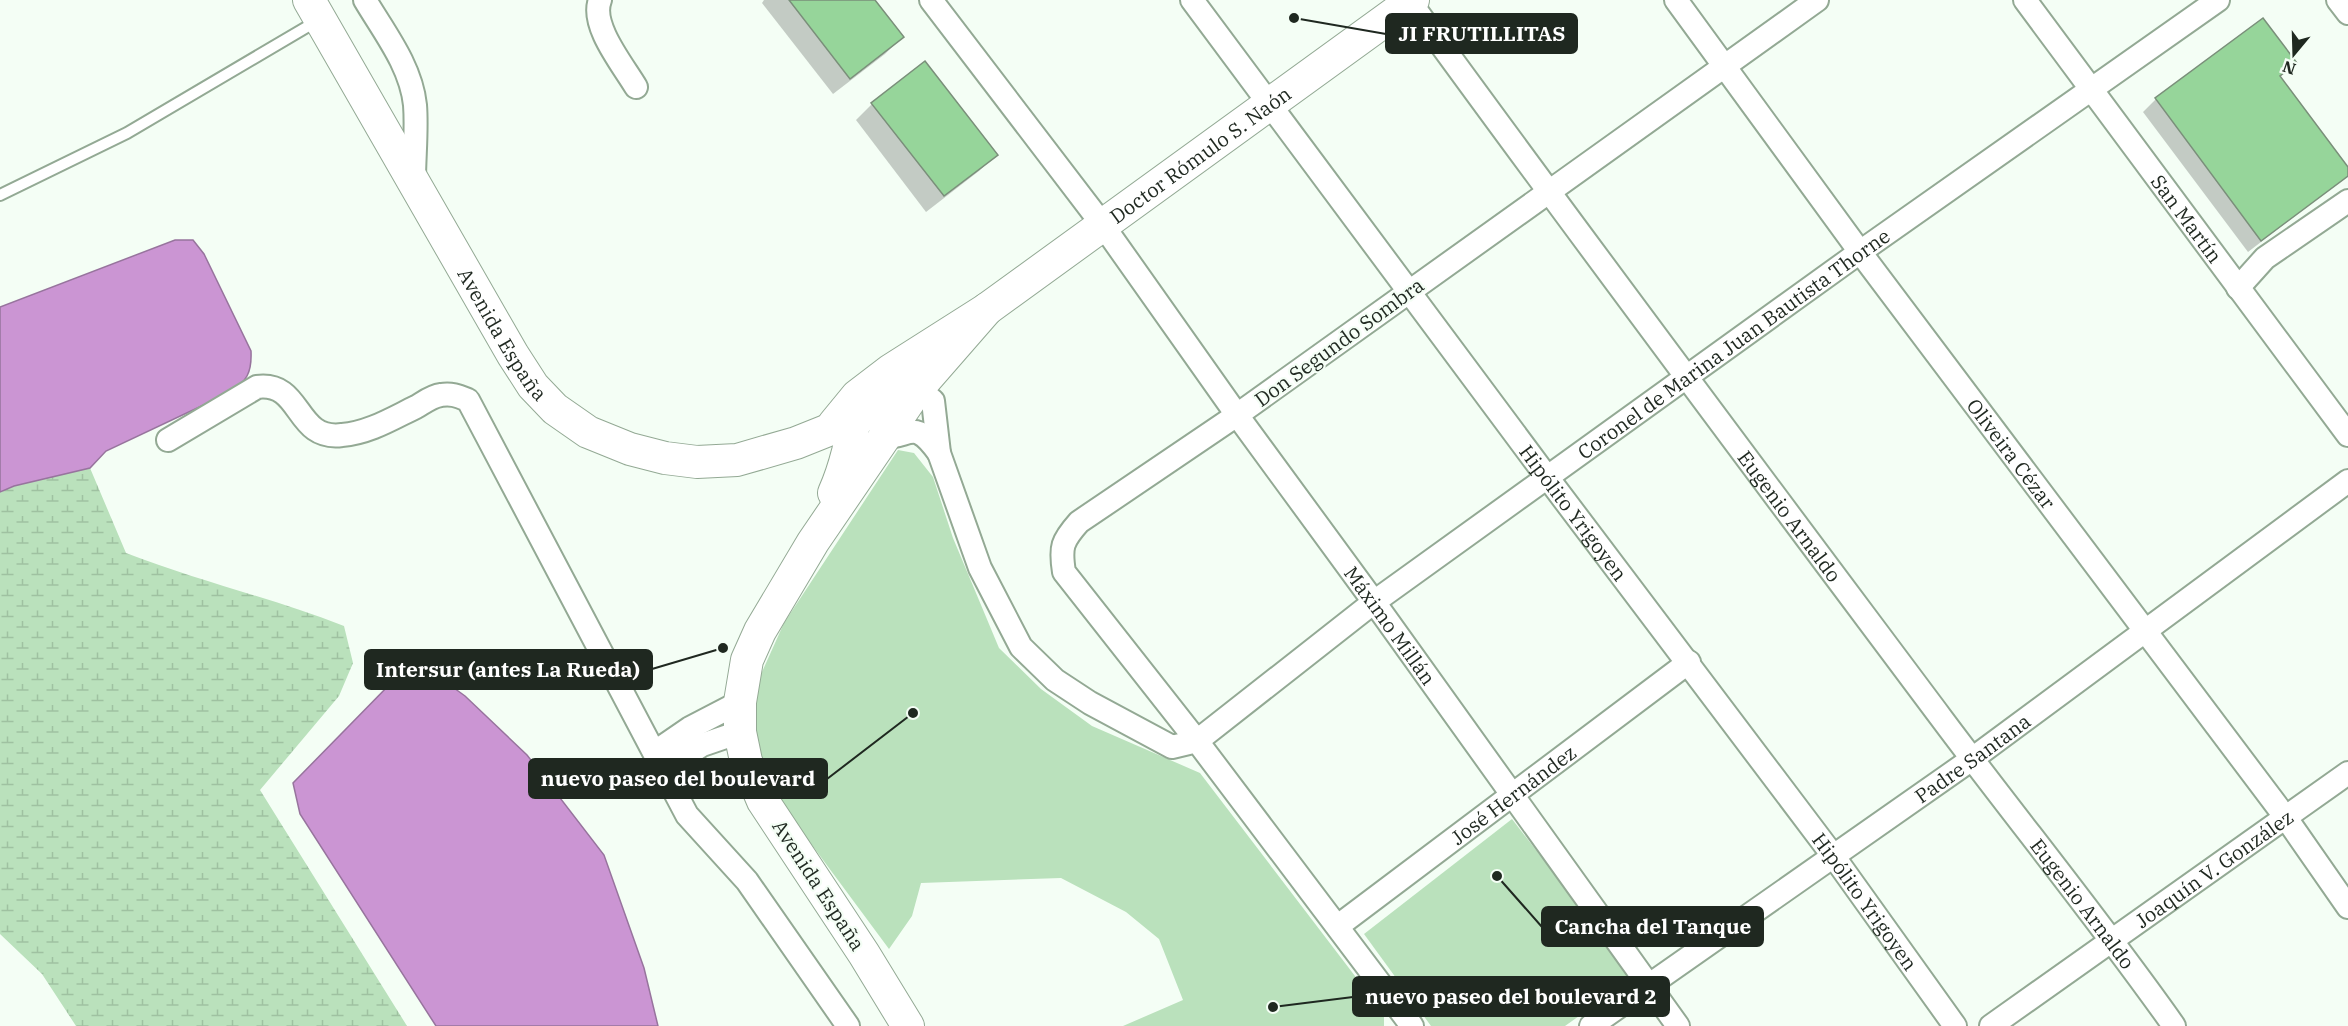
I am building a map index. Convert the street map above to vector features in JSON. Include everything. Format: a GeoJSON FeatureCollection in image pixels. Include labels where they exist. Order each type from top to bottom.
{"type":"FeatureCollection","features":[{"type":"Feature","properties":{"kind":"main road","name":"Doctor Rómulo S. Naón"},"geometry":{"type":"LineString","coordinates":[[844,426],[891,370],[987,309],[1412,1]]}},
{"type":"Feature","properties":{"kind":"main road","name":"Avenida España"},"geometry":{"type":"LineString","coordinates":[[315,10],[533,386],[555,409],[588,432],[630,449],[665,458],[697,462],[737,460],[844,426],[842,475],[813,542]]}},
{"type":"Feature","properties":{"kind":"main road","name":"Doctor Rómulo S. Naón"},"geometry":{"type":"LineString","coordinates":[[844,426],[919,387],[987,309]]}},
{"type":"Feature","properties":{"kind":"main road","name":"Avenida España"},"geometry":{"type":"LineString","coordinates":[[908,1026],[864,954],[763,801],[746,761],[740,717],[747,660],[760,631],[813,542],[919,387]]}},
{"type":"Feature","properties":{"kind":"street"},"geometry":{"type":"LineString","coordinates":[[365,0],[398,54],[410,83],[414,105],[414,182]]}},
{"type":"Feature","properties":{"kind":"street"},"geometry":{"type":"LineString","coordinates":[[600,0],[596,12],[600,27],[636,87]]}},
{"type":"Feature","properties":{"kind":"street","name":"Máximo Millán"},"geometry":{"type":"LineString","coordinates":[[931,0],[1102,224],[1647,986],[1678,1026]]}},
{"type":"Feature","properties":{"kind":"street","name":"Hipólito Yrigoyen"},"geometry":{"type":"LineString","coordinates":[[1192,0],[1547,477],[1689,662],[1834,857],[1955,1026]]}},
{"type":"Feature","properties":{"kind":"street","name":"Oliveira Cézar"},"geometry":{"type":"LineString","coordinates":[[1676,0],[1726,65],[1860,252],[2286,818],[2348,907]]}},
{"type":"Feature","properties":{"kind":"street","name":"Don Segundo Sombra"},"geometry":{"type":"LineString","coordinates":[[1412,1026],[1197,741],[1064,572],[1060,550],[1067,535],[1079,522],[1237,415],[1817,0]]}},
{"type":"Feature","properties":{"kind":"street","name":"San Martín"},"geometry":{"type":"LineString","coordinates":[[2025,0],[2348,435]]}},
{"type":"Feature","properties":{"kind":"street","name":"Coronel de Marina Juan Bautista Thorne"},"geometry":{"type":"LineString","coordinates":[[1197,741],[1374,602],[1860,252],[2218,0]]}},
{"type":"Feature","properties":{"kind":"street"},"geometry":{"type":"LineString","coordinates":[[2338,0],[2348,13]]}},
{"type":"Feature","properties":{"kind":"street","name":"Eugenio Arnaldo"},"geometry":{"type":"LineString","coordinates":[[1412,1],[1548,192],[1972,759],[2112,939],[2174,1026]]}},
{"type":"Feature","properties":{"kind":"street"},"geometry":{"type":"LineString","coordinates":[[2238,288],[2265,258],[2348,201]]}},
{"type":"Feature","properties":{"kind":"street"},"geometry":{"type":"LineString","coordinates":[[891,370],[919,387],[933,401],[939,453],[980,568],[1021,647],[1055,680],[1090,703],[1162,742],[1172,747],[1197,741]]}},
{"type":"Feature","properties":{"kind":"street"},"geometry":{"type":"LineString","coordinates":[[168,440],[256,387],[270,385],[281,389],[303,418],[316,431],[328,436],[358,432],[382,424],[439,395],[454,394],[468,399],[687,815],[747,881],[848,1026]]}},
{"type":"Feature","properties":{"kind":"street"},"geometry":{"type":"LineString","coordinates":[[844,426],[874,436],[885,437],[906,431],[919,432],[928,438],[939,453]]}},
{"type":"Feature","properties":{"kind":"street","name":"Padre Santana"},"geometry":{"type":"LineString","coordinates":[[1591,1026],[1972,759],[2348,481]]}},
{"type":"Feature","properties":{"kind":"street","name":"José Hernández"},"geometry":{"type":"LineString","coordinates":[[1338,926],[1689,662]]}},
{"type":"Feature","properties":{"kind":"street"},"geometry":{"type":"LineString","coordinates":[[660,761],[690,728],[740,717]]}},
{"type":"Feature","properties":{"kind":"street","name":"Joaquín V. González"},"geometry":{"type":"LineString","coordinates":[[1991,1026],[2348,773]]}},
{"type":"Feature","properties":{"kind":"lane"},"geometry":{"type":"LineString","coordinates":[[0,195],[127,133],[315,10]]}},
{"type":"Feature","properties":{"kind":"green space"},"geometry":{"type":"Polygon","coordinates":[[[898,450],[914,453],[933,477],[953,538],[999,648],[1041,689],[1092,726],[1200,773],[1384,1014],[1384,1026],[1123,1026],[1183,1000],[1159,939],[1126,912],[1061,878],[921,883],[912,916],[889,949],[766,783],[749,701],[784,623],[898,450]]]}},
{"type":"Feature","properties":{"kind":"green space"},"geometry":{"type":"Polygon","coordinates":[[[90,468],[126,553],[344,626],[353,663],[339,696],[260,790],[407,1026],[76,1026],[42,974],[0,934],[0,492],[14,486],[90,468]]]}},
{"type":"Feature","properties":{"kind":"green space"},"geometry":{"type":"Polygon","coordinates":[[[1512,819],[1634,977],[1565,1026],[1431,1026],[1364,934],[1512,819]]]}},
{"type":"Feature","properties":{"kind":"shaded area"},"geometry":{"type":"Polygon","coordinates":[[[175,240],[193,240],[204,254],[251,351],[251,365],[247,376],[229,393],[106,451],[90,468],[14,486],[0,492],[0,307],[175,240]]]}},
{"type":"Feature","properties":{"kind":"shaded area"},"geometry":{"type":"Polygon","coordinates":[[[432,672],[465,696],[527,755],[604,855],[644,968],[658,1026],[436,1026],[300,814],[293,783],[395,679],[432,672]]]}},
{"type":"Feature","properties":{"kind":"building"},"geometry":{"type":"Polygon","coordinates":[[[789,0],[875,0],[904,37],[850,79],[789,0]]]}},
{"type":"Feature","properties":{"kind":"building"},"geometry":{"type":"Polygon","coordinates":[[[2263,18],[2297,63],[2280,76],[2348,167],[2348,176],[2261,241],[2155,98],[2263,18]]]}},
{"type":"Feature","properties":{"kind":"building"},"geometry":{"type":"Polygon","coordinates":[[[925,61],[998,155],[944,196],[871,103],[925,61]]]}},
{"type":"Feature","properties":{"kind":"place","name":"JI FRUTILLITAS"},"geometry":{"type":"Point","coordinates":[1294,18]}},
{"type":"Feature","properties":{"kind":"place","name":"Intersur (antes La Rueda)"},"geometry":{"type":"Point","coordinates":[723,648]}},
{"type":"Feature","properties":{"kind":"place","name":"nuevo paseo del boulevard"},"geometry":{"type":"Point","coordinates":[913,713]}},
{"type":"Feature","properties":{"kind":"place","name":"Cancha del Tanque"},"geometry":{"type":"Point","coordinates":[1497,876]}},
{"type":"Feature","properties":{"kind":"place","name":"nuevo paseo del boulevard 2"},"geometry":{"type":"Point","coordinates":[1273,1007]}}]}
